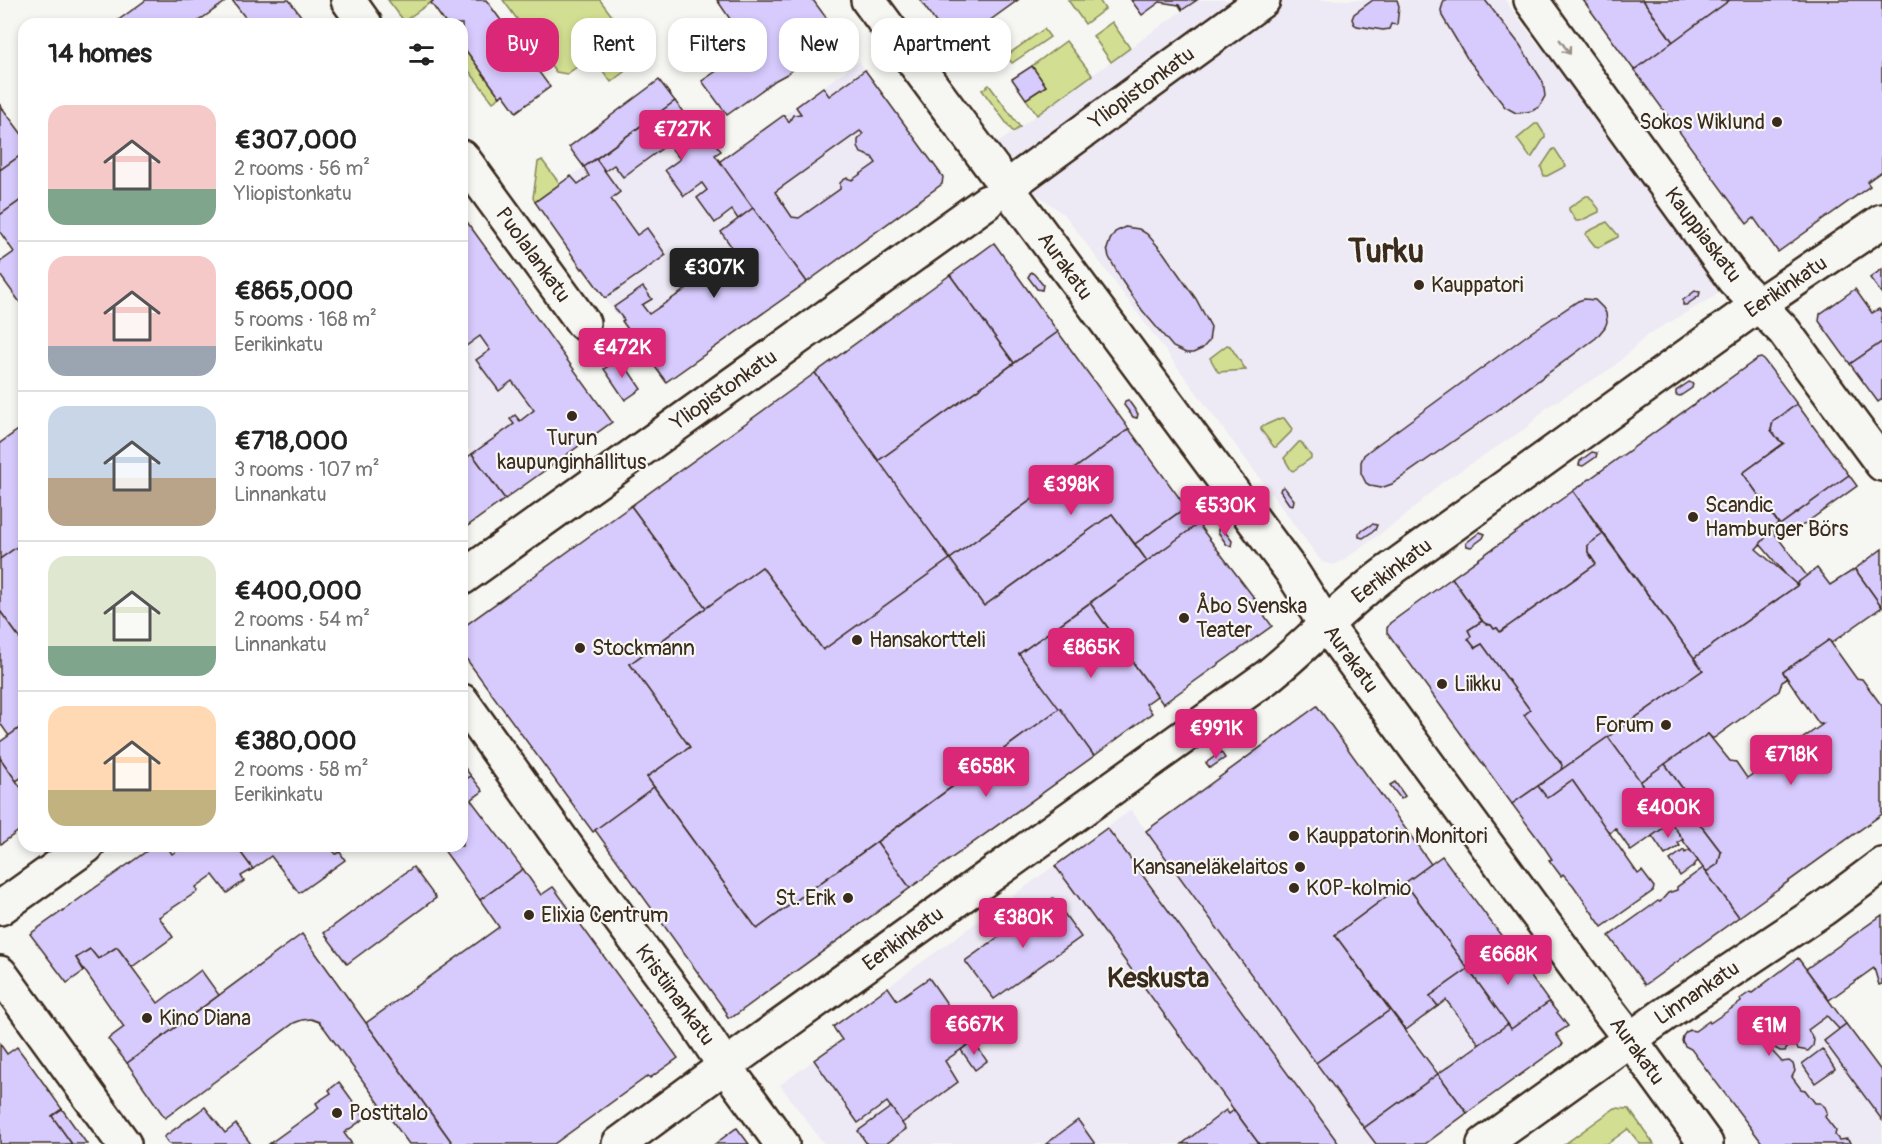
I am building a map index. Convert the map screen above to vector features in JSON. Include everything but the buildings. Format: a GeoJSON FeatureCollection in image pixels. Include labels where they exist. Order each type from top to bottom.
{"type":"FeatureCollection","features":[{"type":"Feature","properties":{"kind":"street"},"geometry":{"type":"LineString","coordinates":[[348,0],[361,18]]}},
{"type":"Feature","properties":{"kind":"street","name":"Aurakatu"},"geometry":{"type":"LineString","coordinates":[[868,0],[1292,572],[1326,625],[1706,1144]]}},
{"type":"Feature","properties":{"kind":"street","name":"Yliopistonkatu"},"geometry":{"type":"LineString","coordinates":[[1022,176],[1263,0]]}},
{"type":"Feature","properties":{"kind":"street","name":"Kauppiaskatu"},"geometry":{"type":"LineString","coordinates":[[1531,0],[1734,280],[1784,331],[1882,464]]}},
{"type":"Feature","properties":{"kind":"street","name":"Puolalankatu"},"geometry":{"type":"LineString","coordinates":[[468,165],[583,323]]}},
{"type":"Feature","properties":{"kind":"street","name":"Yliopistonkatu"},"geometry":{"type":"LineString","coordinates":[[468,574],[987,202]]}},
{"type":"Feature","properties":{"kind":"street","name":"Eerikinkatu"},"geometry":{"type":"LineString","coordinates":[[620,1144],[1267,677],[1370,585],[1758,305],[1882,221]]}},
{"type":"Feature","properties":{"kind":"street","name":"Kristiinankatu"},"geometry":{"type":"LineString","coordinates":[[468,709],[689,1012],[782,1144]]}},
{"type":"Feature","properties":{"kind":"street"},"geometry":{"type":"LineString","coordinates":[[0,908],[79,852]]}},
{"type":"Feature","properties":{"kind":"street","name":"Linnankatu"},"geometry":{"type":"LineString","coordinates":[[1484,1144],[1630,1039],[1823,909],[1882,865]]}},
{"type":"Feature","properties":{"kind":"street"},"geometry":{"type":"LineString","coordinates":[[0,973],[124,1144]]}},
{"type":"Feature","properties":{"kind":"shaded area","name":"Kauppatori"},"geometry":{"type":"Polygon","coordinates":[[[1197,0],[1505,0],[1539,46],[1548,40],[1721,289],[1715,296],[1647,335],[1612,368],[1547,407],[1526,428],[1441,483],[1405,516],[1342,561],[1334,565],[1322,562],[1065,215],[1034,192],[998,143],[1197,0]]]}},
{"type":"Feature","properties":{"kind":"shaded area"},"geometry":{"type":"Polygon","coordinates":[[[859,61],[943,177],[942,184],[666,382],[535,202],[675,101],[693,125],[699,122],[721,151],[715,155],[719,162],[844,72],[859,72],[859,61]]]}},
{"type":"Feature","properties":{"kind":"shaded area"},"geometry":{"type":"Polygon","coordinates":[[[468,223],[612,422],[505,499],[468,448],[468,223]]]}},
{"type":"Feature","properties":{"kind":"shaded area"},"geometry":{"type":"Polygon","coordinates":[[[1317,706],[1431,864],[1442,856],[1568,1026],[1556,1034],[1563,1044],[1425,1144],[824,1144],[780,1085],[842,1040],[833,1027],[1131,810],[1146,831],[1317,706]]]}},
{"type":"Feature","properties":{"kind":"shaded area"},"geometry":{"type":"Polygon","coordinates":[[[1798,958],[1882,1072],[1882,1144],[1763,1144],[1691,1049],[1683,1044],[1682,1039],[1688,1031],[1695,1030],[1709,1021],[1711,1023],[1741,1002],[1740,999],[1752,993],[1798,958]]]}},
{"type":"Feature","properties":{"kind":"green space"},"geometry":{"type":"Polygon","coordinates":[[[388,0],[434,0],[408,18],[402,18],[388,0]]]}},
{"type":"Feature","properties":{"kind":"green space"},"geometry":{"type":"Polygon","coordinates":[[[503,0],[600,0],[614,18],[571,18],[571,71],[567,74],[556,72],[559,72],[559,18],[516,18],[503,0]]]}},
{"type":"Feature","properties":{"kind":"green space"},"geometry":{"type":"Polygon","coordinates":[[[1068,0],[1099,0],[1105,9],[1085,24],[1068,0]]]}},
{"type":"Feature","properties":{"kind":"green space"},"geometry":{"type":"Polygon","coordinates":[[[1112,22],[1130,48],[1111,62],[1093,36],[1112,22]]]}},
{"type":"Feature","properties":{"kind":"green space"},"geometry":{"type":"Polygon","coordinates":[[[1044,29],[1050,37],[1012,63],[1011,52],[1044,29]]]}},
{"type":"Feature","properties":{"kind":"green space"},"geometry":{"type":"Polygon","coordinates":[[[1066,41],[1092,75],[1037,115],[1026,99],[1046,86],[1032,66],[1066,41]]]}},
{"type":"Feature","properties":{"kind":"green space"},"geometry":{"type":"Polygon","coordinates":[[[468,53],[500,97],[493,102],[468,70],[468,53]]]}},
{"type":"Feature","properties":{"kind":"green space"},"geometry":{"type":"Polygon","coordinates":[[[604,72],[624,72],[611,82],[604,72]]]}},
{"type":"Feature","properties":{"kind":"green space"},"geometry":{"type":"Polygon","coordinates":[[[989,85],[1020,127],[1013,132],[982,90],[989,85]]]}},
{"type":"Feature","properties":{"kind":"green space"},"geometry":{"type":"Polygon","coordinates":[[[1538,124],[1545,137],[1530,157],[1517,139],[1538,124]]]}},
{"type":"Feature","properties":{"kind":"green space"},"geometry":{"type":"Polygon","coordinates":[[[1553,149],[1566,166],[1544,176],[1541,167],[1553,149]]]}},
{"type":"Feature","properties":{"kind":"green space"},"geometry":{"type":"Polygon","coordinates":[[[542,160],[560,184],[535,202],[533,198],[538,162],[542,160]]]}},
{"type":"Feature","properties":{"kind":"green space"},"geometry":{"type":"Polygon","coordinates":[[[1589,196],[1599,212],[1576,221],[1569,208],[1589,196]]]}},
{"type":"Feature","properties":{"kind":"green space"},"geometry":{"type":"Polygon","coordinates":[[[1607,222],[1618,237],[1599,247],[1595,246],[1586,235],[1587,232],[1607,222]]]}},
{"type":"Feature","properties":{"kind":"green space"},"geometry":{"type":"Polygon","coordinates":[[[1227,345],[1246,370],[1218,372],[1210,358],[1227,345]]]}},
{"type":"Feature","properties":{"kind":"green space"},"geometry":{"type":"Polygon","coordinates":[[[1284,418],[1292,429],[1274,447],[1261,427],[1284,418]]]}},
{"type":"Feature","properties":{"kind":"green space"},"geometry":{"type":"Polygon","coordinates":[[[1299,442],[1311,458],[1293,471],[1284,458],[1299,442]]]}},
{"type":"Feature","properties":{"kind":"green space"},"geometry":{"type":"Polygon","coordinates":[[[1615,1108],[1629,1109],[1654,1144],[1640,1144],[1628,1129],[1607,1144],[1565,1144],[1615,1108]]]}},
{"type":"Feature","properties":{"kind":"place","name":"Sokos Wiklund"},"geometry":{"type":"Point","coordinates":[1777,122]}},
{"type":"Feature","properties":{"kind":"place","name":"Kauppatori"},"geometry":{"type":"Point","coordinates":[1419,285]}},
{"type":"Feature","properties":{"kind":"place","name":"Turun kaupunginhallitus"},"geometry":{"type":"Point","coordinates":[572,416]}},
{"type":"Feature","properties":{"kind":"place","name":"Scandic Hamburger Börs"},"geometry":{"type":"Point","coordinates":[1693,517]}},
{"type":"Feature","properties":{"kind":"place","name":"Åbo Svenska Teater"},"geometry":{"type":"Point","coordinates":[1184,618]}},
{"type":"Feature","properties":{"kind":"place","name":"Hansakortteli"},"geometry":{"type":"Point","coordinates":[857,640]}},
{"type":"Feature","properties":{"kind":"place","name":"Stockmann"},"geometry":{"type":"Point","coordinates":[580,648]}},
{"type":"Feature","properties":{"kind":"place","name":"Liikku"},"geometry":{"type":"Point","coordinates":[1442,684]}},
{"type":"Feature","properties":{"kind":"place","name":"Forum"},"geometry":{"type":"Point","coordinates":[1666,725]}},
{"type":"Feature","properties":{"kind":"place","name":"Kauppatorin Monitori"},"geometry":{"type":"Point","coordinates":[1294,836]}},
{"type":"Feature","properties":{"kind":"place","name":"Kansaneläkelaitos"},"geometry":{"type":"Point","coordinates":[1300,867]}},
{"type":"Feature","properties":{"kind":"place","name":"KOP-kolmio"},"geometry":{"type":"Point","coordinates":[1294,888]}},
{"type":"Feature","properties":{"kind":"place","name":"St. Erik"},"geometry":{"type":"Point","coordinates":[848,898]}},
{"type":"Feature","properties":{"kind":"place","name":"Elixia Centrum"},"geometry":{"type":"Point","coordinates":[529,915]}},
{"type":"Feature","properties":{"kind":"place","name":"Kino Diana"},"geometry":{"type":"Point","coordinates":[147,1018]}},
{"type":"Feature","properties":{"kind":"place","name":"Postitalo"},"geometry":{"type":"Point","coordinates":[337,1113]}},
{"type":"Feature","properties":{"kind":"district","name":"Turku"},"geometry":{"type":"Point","coordinates":[1386,251]}},
{"type":"Feature","properties":{"kind":"district","name":"Keskusta"},"geometry":{"type":"Point","coordinates":[1158,978]}}]}
